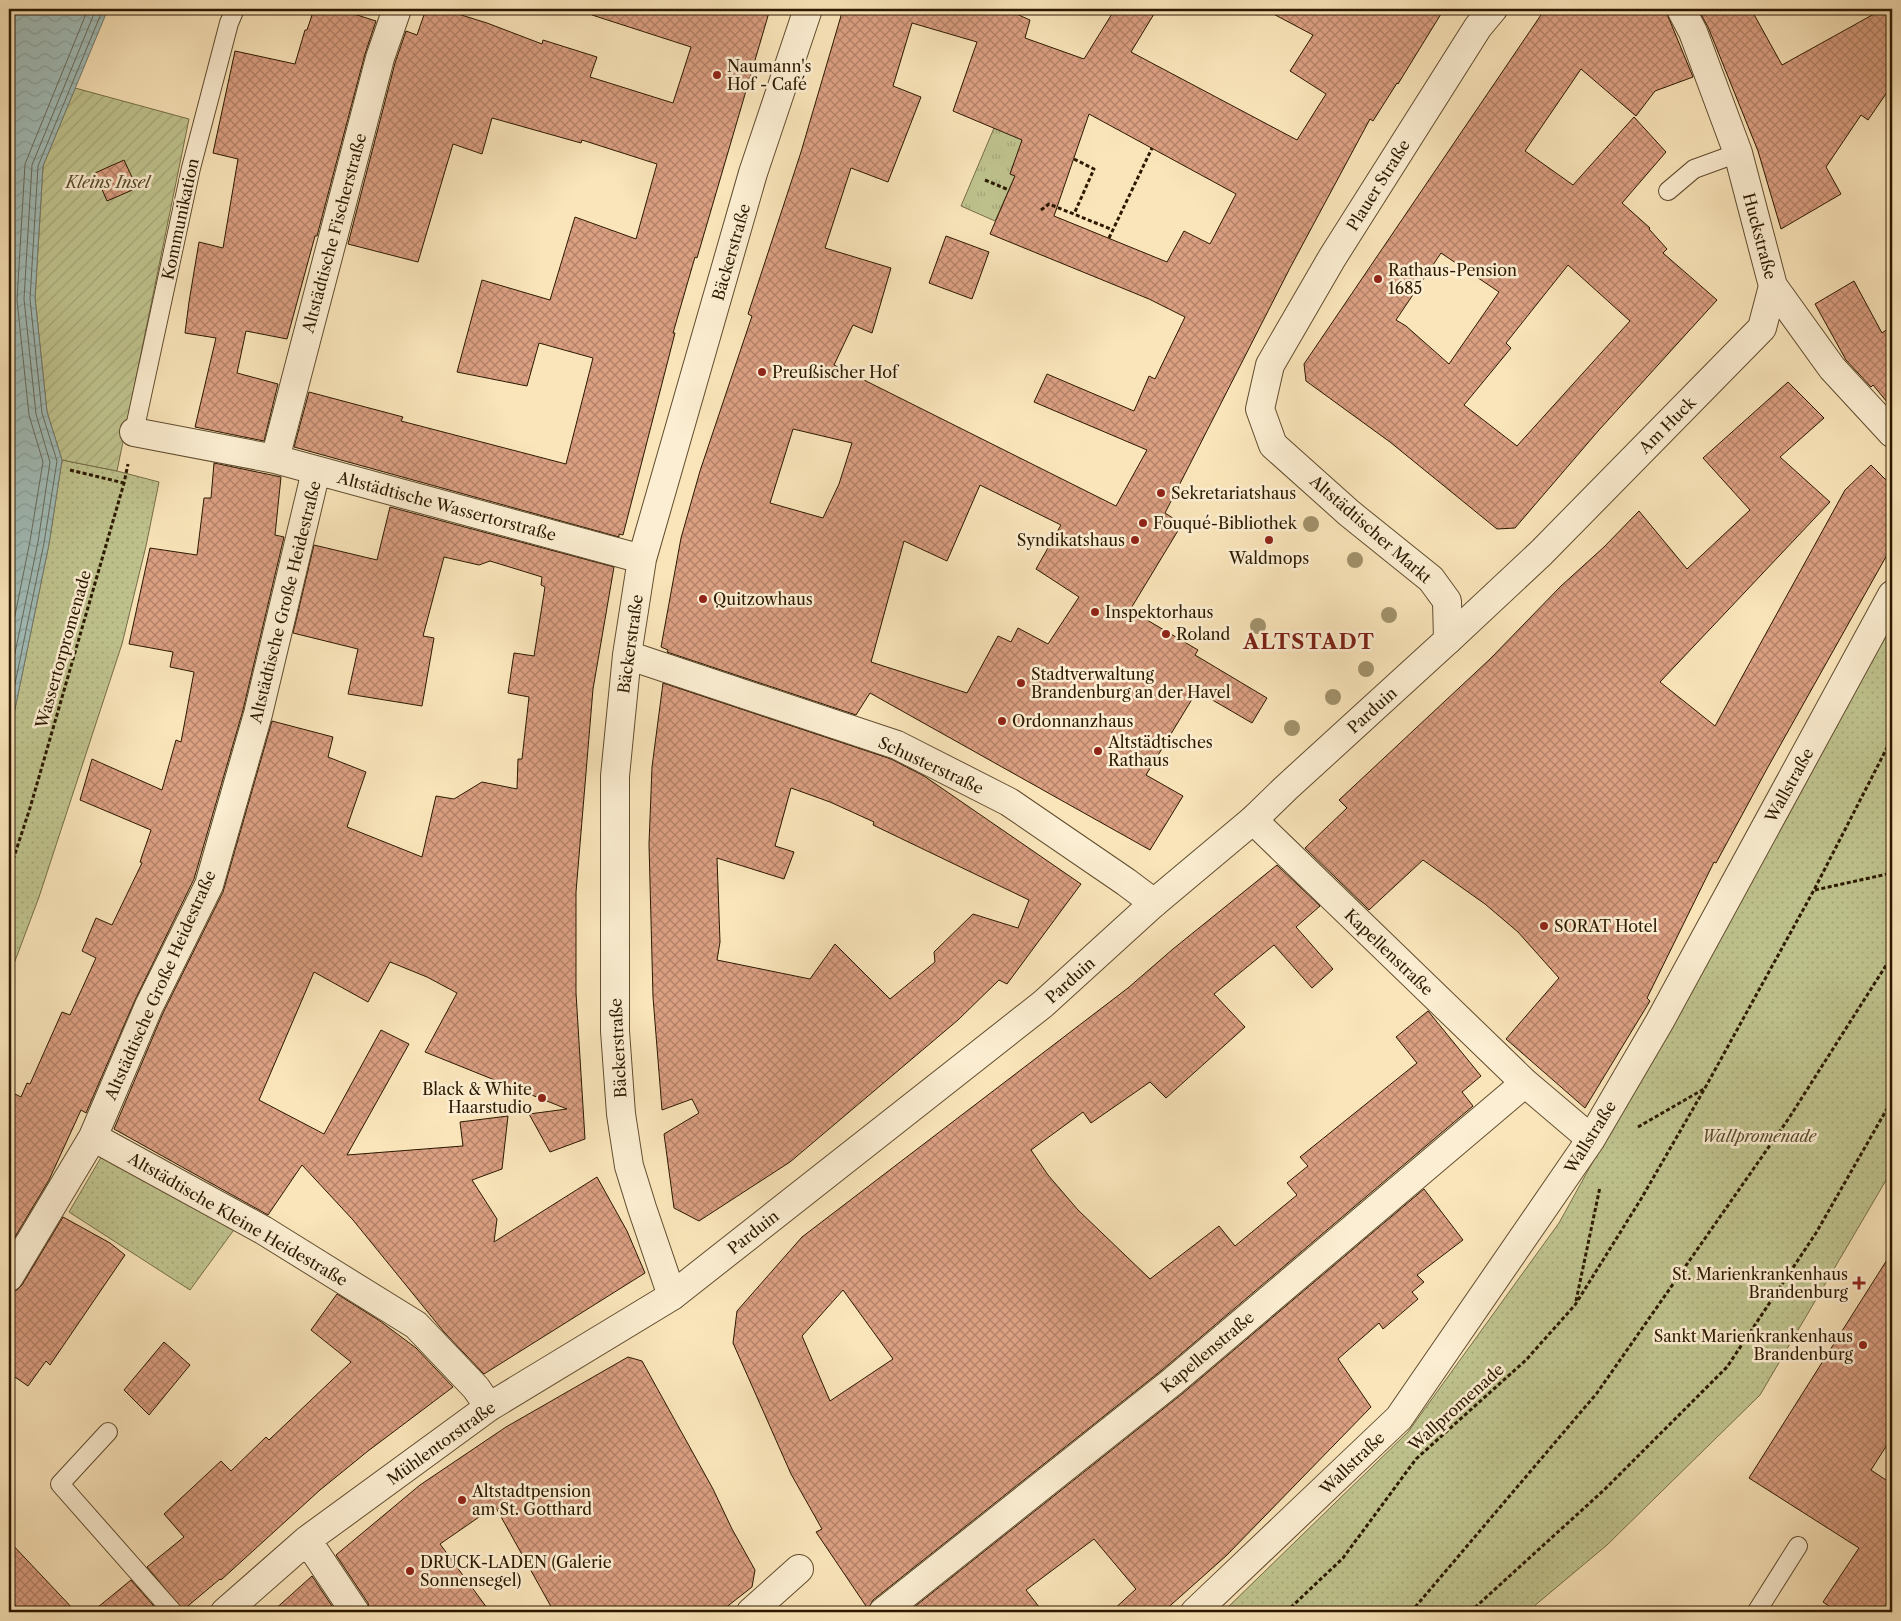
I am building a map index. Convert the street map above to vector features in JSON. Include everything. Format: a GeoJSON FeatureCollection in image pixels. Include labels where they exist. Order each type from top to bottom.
{"type":"FeatureCollection","features":[{"type":"Feature","properties":{"kind":"street","name":"Altstädtische Fischerstraße"},"geometry":{"type":"LineString","coordinates":[[275,459],[380,58],[397,9]]}},
{"type":"Feature","properties":{"kind":"street","name":"Bäckerstraße"},"geometry":{"type":"LineString","coordinates":[[672,1296],[632,1174],[621,1114],[615,1031],[615,776],[627,655],[642,559],[753,173],[808,9]]}},
{"type":"Feature","properties":{"kind":"street","name":"Plauer Straße"},"geometry":{"type":"LineString","coordinates":[[1270,365],[1348,233],[1478,27],[1493,9]]}},
{"type":"Feature","properties":{"kind":"street","name":"Huckstraße"},"geometry":{"type":"LineString","coordinates":[[1681,9],[1693,32],[1738,153],[1773,286],[1832,368],[1892,432]]}},
{"type":"Feature","properties":{"kind":"street","name":"Am Huck"},"geometry":{"type":"LineString","coordinates":[[1448,640],[1541,552],[1762,328],[1773,286]]}},
{"type":"Feature","properties":{"kind":"street","name":"Altstädtischer Markt"},"geometry":{"type":"LineString","coordinates":[[1270,365],[1260,409],[1273,445],[1431,579],[1447,601],[1448,640]]}},
{"type":"Feature","properties":{"kind":"street","name":"Altstädtische Wassertorstraße"},"geometry":{"type":"LineString","coordinates":[[134,432],[275,459],[642,559]]}},
{"type":"Feature","properties":{"kind":"street","name":"Altstädtische Große Heidestraße"},"geometry":{"type":"LineString","coordinates":[[9,1277],[92,1137],[149,1006],[208,885],[258,714],[316,471]]}},
{"type":"Feature","properties":{"kind":"street","name":"Wallstraße"},"geometry":{"type":"LineString","coordinates":[[1195,1612],[1399,1418],[1591,1139],[1660,1021],[1892,595]]}},
{"type":"Feature","properties":{"kind":"street","name":"Parduin"},"geometry":{"type":"LineString","coordinates":[[672,1296],[1043,1004],[1154,903],[1253,820],[1448,640]]}},
{"type":"Feature","properties":{"kind":"street","name":"Schusterstraße"},"geometry":{"type":"LineString","coordinates":[[627,655],[897,745],[1009,802],[1154,903]]}},
{"type":"Feature","properties":{"kind":"street","name":"Kapellenstraße"},"geometry":{"type":"LineString","coordinates":[[1253,820],[1525,1083],[1591,1139]]}},
{"type":"Feature","properties":{"kind":"street","name":"Kapellenstraße"},"geometry":{"type":"LineString","coordinates":[[883,1612],[1172,1382],[1525,1083]]}},
{"type":"Feature","properties":{"kind":"street","name":"Altstädtische Kleine Heidestraße"},"geometry":{"type":"LineString","coordinates":[[92,1137],[263,1230],[416,1325],[476,1388],[489,1407]]}},
{"type":"Feature","properties":{"kind":"street","name":"Mühlentorstraße"},"geometry":{"type":"LineString","coordinates":[[225,1612],[307,1540],[489,1407],[672,1296]]}},
{"type":"Feature","properties":{"kind":"street"},"geometry":{"type":"LineString","coordinates":[[307,1540],[355,1612]]}},
{"type":"Feature","properties":{"kind":"street"},"geometry":{"type":"LineString","coordinates":[[751,1612],[799,1569]]}},
{"type":"Feature","properties":{"kind":"lane","name":"Kommunikation"},"geometry":{"type":"LineString","coordinates":[[134,432],[191,168],[235,9]]}},
{"type":"Feature","properties":{"kind":"lane"},"geometry":{"type":"LineString","coordinates":[[1668,191],[1694,169],[1738,153]]}},
{"type":"Feature","properties":{"kind":"lane"},"geometry":{"type":"LineString","coordinates":[[108,1432],[60,1484],[173,1612]]}},
{"type":"Feature","properties":{"kind":"lane"},"geometry":{"type":"LineString","coordinates":[[1759,1612],[1757,1611],[1798,1546]]}},
{"type":"Feature","properties":{"kind":"path"},"geometry":{"type":"LineString","coordinates":[[1109,238],[1152,148]]}},
{"type":"Feature","properties":{"kind":"path"},"geometry":{"type":"LineString","coordinates":[[1074,159],[1094,169],[1074,214]]}},
{"type":"Feature","properties":{"kind":"path"},"geometry":{"type":"LineString","coordinates":[[986,180],[1009,190]]}},
{"type":"Feature","properties":{"kind":"path"},"geometry":{"type":"LineString","coordinates":[[1044,203],[1113,230]]}},
{"type":"Feature","properties":{"kind":"path"},"geometry":{"type":"LineString","coordinates":[[1041,210],[1049,204]]}},
{"type":"Feature","properties":{"kind":"path","name":"Wassertorpromenade"},"geometry":{"type":"LineString","coordinates":[[9,872],[30,808],[124,482],[134,432]]}},
{"type":"Feature","properties":{"kind":"path"},"geometry":{"type":"LineString","coordinates":[[70,470],[124,482]]}},
{"type":"Feature","properties":{"kind":"path","name":"Wallpromenade"},"geometry":{"type":"LineString","coordinates":[[1286,1612],[1343,1558],[1416,1459],[1526,1360],[1576,1305],[1641,1200],[1704,1088],[1814,890],[1892,738]]}},
{"type":"Feature","properties":{"kind":"path"},"geometry":{"type":"LineString","coordinates":[[1814,890],[1892,873]]}},
{"type":"Feature","properties":{"kind":"path"},"geometry":{"type":"LineString","coordinates":[[1411,1612],[1597,1393],[1788,1118],[1892,956]]}},
{"type":"Feature","properties":{"kind":"path"},"geometry":{"type":"LineString","coordinates":[[1634,1129],[1704,1088]]}},
{"type":"Feature","properties":{"kind":"path"},"geometry":{"type":"LineString","coordinates":[[1470,1612],[1604,1490],[1727,1367],[1816,1233],[1892,1100]]}},
{"type":"Feature","properties":{"kind":"path"},"geometry":{"type":"LineString","coordinates":[[1576,1305],[1602,1179]]}},
{"type":"Feature","properties":{"kind":"green space","name":"Kleins Insel"},"geometry":{"type":"Polygon","coordinates":[[[75,88],[189,119],[117,471],[62,460],[47,412],[35,298],[43,166],[75,88]]]}},
{"type":"Feature","properties":{"kind":"green space"},"geometry":{"type":"Polygon","coordinates":[[[994,128],[1024,136],[1010,174],[1015,176],[995,221],[961,206],[994,128]]]}},
{"type":"Feature","properties":{"kind":"green space"},"geometry":{"type":"Polygon","coordinates":[[[62,460],[159,482],[146,546],[122,644],[39,897],[9,977],[9,738],[49,544],[62,460]]]}},
{"type":"Feature","properties":{"kind":"green space","name":"Wallpromenade"},"geometry":{"type":"Polygon","coordinates":[[[1892,620],[1892,1170],[1760,1395],[1607,1545],[1527,1612],[1223,1612],[1408,1432],[1559,1223],[1892,620]]]}},
{"type":"Feature","properties":{"kind":"green space"},"geometry":{"type":"Polygon","coordinates":[[[103,1154],[236,1227],[190,1290],[69,1212],[103,1154]]]}},
{"type":"Feature","properties":{"kind":"water"},"geometry":{"type":"Polygon","coordinates":[[[9,9],[108,9],[43,166],[35,298],[47,412],[62,460],[49,544],[9,738],[9,9]]]}},
{"type":"Feature","properties":{"kind":"building"},"geometry":{"type":"Polygon","coordinates":[[[314,9],[338,9],[376,21],[365,54],[317,236],[315,236],[287,339],[246,331],[237,373],[278,384],[264,441],[195,427],[216,338],[185,333],[199,242],[223,248],[238,159],[213,153],[235,51],[295,64],[305,30],[307,30],[314,9]]]}},
{"type":"Feature","properties":{"kind":"building"},"geometry":{"type":"Polygon","coordinates":[[[426,9],[442,9],[487,23],[542,44],[543,40],[597,57],[590,77],[673,103],[691,47],[592,15],[593,9],[770,9],[673,333],[675,333],[623,535],[619,534],[619,537],[294,447],[309,392],[403,417],[401,421],[566,464],[593,358],[539,343],[527,386],[457,372],[482,280],[550,300],[575,217],[636,239],[657,164],[582,140],[581,143],[492,118],[482,154],[453,144],[418,262],[348,244],[395,63],[406,31],[417,35],[426,9]]]}},
{"type":"Feature","properties":{"kind":"building"},"geometry":{"type":"Polygon","coordinates":[[[843,9],[1005,9],[1030,20],[1025,38],[1084,59],[1115,9],[1157,9],[1131,52],[1297,140],[1326,94],[1290,71],[1313,35],[1264,9],[1444,9],[1398,84],[1373,121],[1370,119],[1290,268],[1165,513],[1182,524],[1130,610],[1198,650],[1195,655],[1267,698],[1252,723],[1197,691],[1146,775],[1183,796],[1150,850],[870,693],[856,715],[667,652],[668,650],[661,647],[681,538],[700,471],[752,316],[748,314],[801,152],[843,9]],[[912,23],[893,86],[921,97],[888,182],[851,168],[825,248],[891,268],[872,333],[853,325],[834,365],[1116,506],[1147,450],[1034,402],[1047,374],[1134,411],[1149,376],[1155,379],[1185,317],[1149,299],[990,234],[1015,176],[1010,174],[1022,140],[953,111],[977,42],[912,23]],[[1089,114],[1054,216],[1167,262],[1184,231],[1210,244],[1236,194],[1089,114]],[[793,429],[770,503],[823,518],[839,484],[852,443],[793,429]],[[980,485],[947,561],[904,541],[871,662],[967,693],[998,636],[1011,642],[1018,628],[1048,644],[1079,597],[1036,569],[1061,525],[980,485]]]}},
{"type":"Feature","properties":{"kind":"building"},"geometry":{"type":"Polygon","coordinates":[[[1545,9],[1665,9],[1693,77],[1655,91],[1636,116],[1581,69],[1525,151],[1573,185],[1634,117],[1666,152],[1622,203],[1650,228],[1667,249],[1663,253],[1717,300],[1599,430],[1515,528],[1497,529],[1390,442],[1306,381],[1304,364],[1545,9]],[[1441,253],[1396,320],[1406,326],[1449,364],[1499,292],[1441,253]],[[1568,265],[1506,343],[1511,348],[1464,405],[1517,446],[1630,321],[1568,265]]]}},
{"type":"Feature","properties":{"kind":"building"},"geometry":{"type":"Polygon","coordinates":[[[1698,9],[1751,9],[1782,65],[1883,9],[1892,9],[1892,85],[1868,120],[1861,115],[1826,167],[1841,194],[1781,229],[1758,151],[1708,27],[1698,9]]]}},
{"type":"Feature","properties":{"kind":"building"},"geometry":{"type":"Polygon","coordinates":[[[124,160],[137,188],[107,201],[95,173],[124,160]]]}},
{"type":"Feature","properties":{"kind":"building"},"geometry":{"type":"Polygon","coordinates":[[[946,236],[989,252],[972,299],[929,283],[946,236]]]}},
{"type":"Feature","properties":{"kind":"building"},"geometry":{"type":"Polygon","coordinates":[[[1854,281],[1882,333],[1892,326],[1892,408],[1873,385],[1871,387],[1846,360],[1815,304],[1854,281]]]}},
{"type":"Feature","properties":{"kind":"building"},"geometry":{"type":"Polygon","coordinates":[[[1788,382],[1824,418],[1780,457],[1830,502],[1660,682],[1715,726],[1845,490],[1871,465],[1892,486],[1892,546],[1716,863],[1714,862],[1647,998],[1650,1001],[1585,1108],[1506,1039],[1559,978],[1518,932],[1485,904],[1423,860],[1369,910],[1305,848],[1347,808],[1339,800],[1490,659],[1561,586],[1604,547],[1639,511],[1687,569],[1750,510],[1703,458],[1788,382]]]}},
{"type":"Feature","properties":{"kind":"building"},"geometry":{"type":"Polygon","coordinates":[[[214,463],[281,477],[275,535],[284,537],[243,710],[194,879],[135,1000],[86,1113],[81,1110],[49,1180],[9,1247],[9,1091],[21,1097],[27,1083],[30,1084],[62,1012],[70,1015],[96,958],[82,951],[96,918],[112,925],[142,863],[140,862],[151,830],[80,800],[92,759],[162,790],[176,740],[181,742],[194,672],[170,667],[173,652],[129,644],[150,548],[197,555],[204,498],[211,498],[214,463]]]}},
{"type":"Feature","properties":{"kind":"building"},"geometry":{"type":"Polygon","coordinates":[[[390,507],[614,567],[593,689],[576,892],[576,993],[585,1139],[550,1152],[529,1114],[567,1109],[514,1088],[512,1085],[512,1087],[425,1052],[457,993],[427,977],[390,962],[368,1002],[314,972],[259,1100],[324,1134],[381,1030],[409,1044],[347,1155],[463,1146],[460,1122],[508,1116],[502,1169],[472,1180],[497,1219],[494,1242],[597,1177],[627,1231],[645,1273],[484,1374],[444,1332],[353,1220],[302,1165],[268,1215],[114,1129],[163,1013],[223,892],[272,721],[333,737],[328,757],[366,772],[347,827],[422,857],[436,796],[454,799],[482,782],[517,789],[518,759],[522,759],[529,697],[508,693],[514,653],[534,656],[545,587],[541,585],[542,577],[490,561],[479,565],[444,557],[423,636],[434,638],[422,706],[348,694],[358,649],[293,633],[314,545],[377,560],[390,507]]]}},
{"type":"Feature","properties":{"kind":"building"},"geometry":{"type":"Polygon","coordinates":[[[663,683],[891,759],[924,776],[1081,884],[1007,984],[999,980],[958,1020],[790,1162],[699,1221],[674,1208],[664,1134],[699,1113],[692,1099],[662,1110],[653,997],[649,844],[652,767],[663,683]],[[791,788],[775,846],[794,852],[784,879],[717,858],[720,942],[717,960],[810,979],[835,944],[890,999],[935,962],[934,952],[973,914],[1018,928],[1029,900],[873,825],[874,822],[830,802],[791,788]]]}},
{"type":"Feature","properties":{"kind":"building"},"geometry":{"type":"Polygon","coordinates":[[[1277,865],[1320,906],[1296,927],[1333,969],[1312,988],[1274,945],[1214,994],[1245,1027],[1166,1098],[1150,1082],[1091,1123],[1083,1112],[1031,1150],[1048,1175],[1078,1210],[1150,1279],[1219,1226],[1235,1246],[1297,1195],[1287,1183],[1308,1166],[1300,1157],[1417,1063],[1396,1037],[1428,1011],[1481,1076],[1462,1092],[1473,1106],[1162,1370],[873,1600],[868,1609],[816,1532],[822,1529],[791,1474],[733,1343],[737,1311],[802,1237],[1128,988],[1277,865]],[[843,1290],[802,1336],[830,1401],[893,1359],[843,1290]]]}},
{"type":"Feature","properties":{"kind":"building"},"geometry":{"type":"Polygon","coordinates":[[[1424,1189],[1463,1240],[1417,1275],[1424,1282],[1412,1292],[1418,1299],[1383,1329],[1379,1323],[1338,1359],[1371,1407],[1227,1555],[1163,1612],[1111,1612],[1136,1589],[1094,1539],[1026,1590],[1043,1612],[908,1612],[1182,1394],[1424,1189]]]}},
{"type":"Feature","properties":{"kind":"building"},"geometry":{"type":"Polygon","coordinates":[[[63,1217],[110,1243],[125,1255],[50,1365],[46,1361],[28,1386],[9,1373],[9,1293],[17,1290],[22,1285],[63,1217]]]}},
{"type":"Feature","properties":{"kind":"building","name":"Sankt Marienkrankenhaus Brandenburg"},"geometry":{"type":"Polygon","coordinates":[[[1892,1252],[1892,1437],[1871,1470],[1892,1484],[1892,1612],[1838,1612],[1823,1602],[1859,1548],[1749,1478],[1892,1252]]]}},
{"type":"Feature","properties":{"kind":"building"},"geometry":{"type":"Polygon","coordinates":[[[337,1294],[380,1321],[416,1348],[453,1387],[320,1490],[221,1580],[183,1610],[147,1567],[184,1537],[164,1514],[221,1461],[231,1471],[266,1437],[269,1440],[351,1362],[311,1330],[337,1294]]]}},
{"type":"Feature","properties":{"kind":"building"},"geometry":{"type":"Polygon","coordinates":[[[164,1342],[190,1365],[149,1415],[124,1390],[164,1342]]]}},
{"type":"Feature","properties":{"kind":"building"},"geometry":{"type":"Polygon","coordinates":[[[628,1357],[642,1361],[713,1489],[732,1529],[755,1570],[752,1587],[720,1612],[554,1612],[495,1506],[440,1544],[490,1612],[370,1612],[368,1603],[336,1555],[420,1485],[506,1427],[628,1357]]]}},
{"type":"Feature","properties":{"kind":"building"},"geometry":{"type":"Polygon","coordinates":[[[9,1541],[76,1612],[21,1612],[9,1599],[9,1541]]]}},
{"type":"Feature","properties":{"kind":"building"},"geometry":{"type":"Polygon","coordinates":[[[312,1576],[336,1612],[272,1612],[312,1576]]]}},
{"type":"Feature","properties":{"kind":"building"},"geometry":{"type":"Polygon","coordinates":[[[131,1580],[159,1612],[92,1612],[131,1580]]]}},
{"type":"Feature","properties":{"kind":"place","name":"Naumann's Hof - Café"},"geometry":{"type":"Point","coordinates":[717,75]}},
{"type":"Feature","properties":{"kind":"place","name":"Rathaus-Pension 1685"},"geometry":{"type":"Point","coordinates":[1378,279]}},
{"type":"Feature","properties":{"kind":"place","name":"Preußischer Hof"},"geometry":{"type":"Point","coordinates":[762,372]}},
{"type":"Feature","properties":{"kind":"place","name":"Sekretariatshaus"},"geometry":{"type":"Point","coordinates":[1161,493]}},
{"type":"Feature","properties":{"kind":"place","name":"Fouqué-Bibliothek"},"geometry":{"type":"Point","coordinates":[1143,523]}},
{"type":"Feature","properties":{"kind":"place","name":"Syndikatshaus"},"geometry":{"type":"Point","coordinates":[1135,540]}},
{"type":"Feature","properties":{"kind":"place","name":"Waldmops"},"geometry":{"type":"Point","coordinates":[1269,540]}},
{"type":"Feature","properties":{"kind":"place","name":"Quitzowhaus"},"geometry":{"type":"Point","coordinates":[703,599]}},
{"type":"Feature","properties":{"kind":"place","name":"Inspektorhaus"},"geometry":{"type":"Point","coordinates":[1095,612]}},
{"type":"Feature","properties":{"kind":"place","name":"Roland"},"geometry":{"type":"Point","coordinates":[1166,634]}},
{"type":"Feature","properties":{"kind":"place","name":"Stadtverwaltung Brandenburg an der Havel"},"geometry":{"type":"Point","coordinates":[1021,683]}},
{"type":"Feature","properties":{"kind":"place","name":"Ordonnanzhaus"},"geometry":{"type":"Point","coordinates":[1002,721]}},
{"type":"Feature","properties":{"kind":"place","name":"Altstädtisches Rathaus"},"geometry":{"type":"Point","coordinates":[1098,751]}},
{"type":"Feature","properties":{"kind":"place","name":"SORAT Hotel"},"geometry":{"type":"Point","coordinates":[1544,926]}},
{"type":"Feature","properties":{"kind":"place","name":"Black & White Haarstudio"},"geometry":{"type":"Point","coordinates":[542,1098]}},
{"type":"Feature","properties":{"kind":"place","name":"St. Marienkrankenhaus Brandenburg"},"geometry":{"type":"Point","coordinates":[1859,1283]}},
{"type":"Feature","properties":{"kind":"place","name":"Sankt Marienkrankenhaus Brandenburg"},"geometry":{"type":"Point","coordinates":[1863,1345]}},
{"type":"Feature","properties":{"kind":"place","name":"Altstadtpension am St. Gotthard"},"geometry":{"type":"Point","coordinates":[462,1500]}},
{"type":"Feature","properties":{"kind":"place","name":"DRUCK-LADEN (Galerie Sonnensegel)"},"geometry":{"type":"Point","coordinates":[410,1571]}},
{"type":"Feature","properties":{"kind":"district","name":"ALTSTADT"},"geometry":{"type":"Point","coordinates":[1309,642]}}]}
